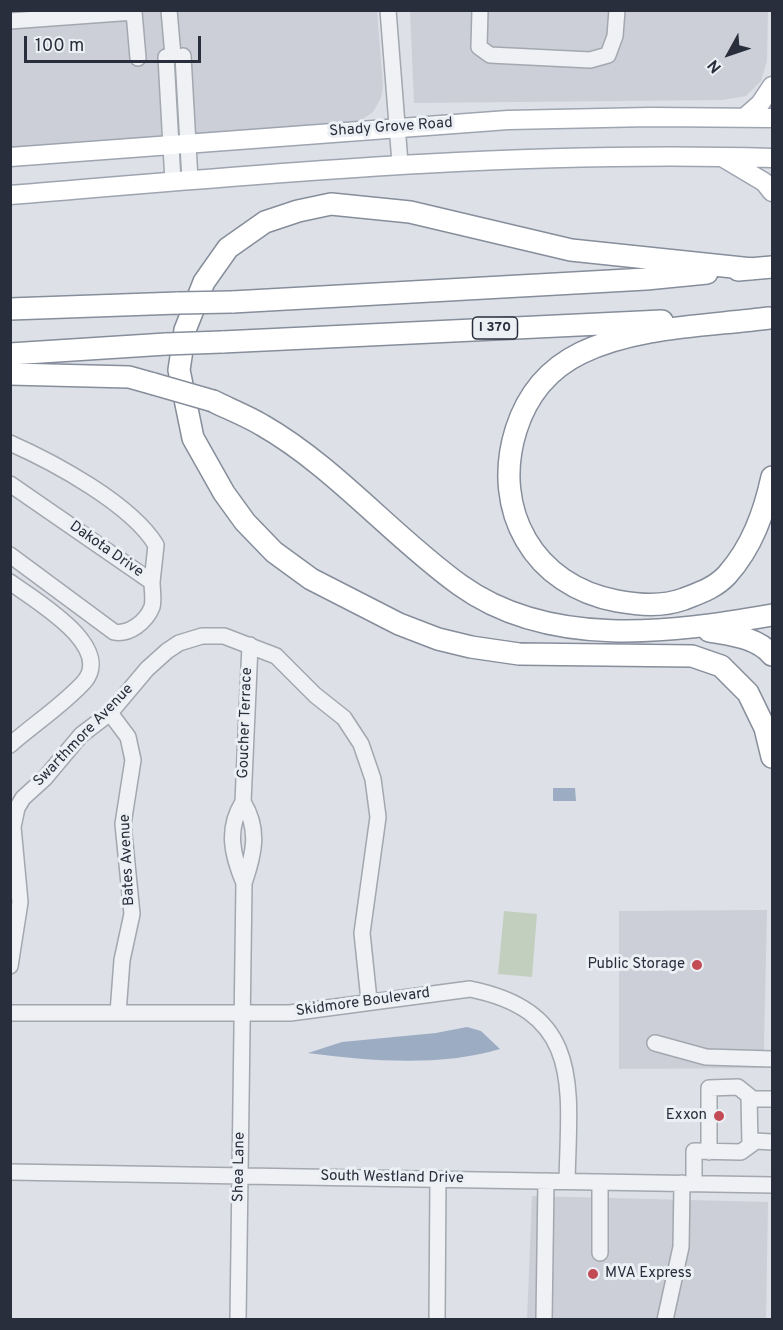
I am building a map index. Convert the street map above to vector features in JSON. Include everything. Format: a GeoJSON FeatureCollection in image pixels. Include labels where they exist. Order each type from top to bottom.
{"type":"FeatureCollection","features":[{"type":"Feature","properties":{"kind":"highway"},"geometry":{"type":"LineString","coordinates":[[765,268],[571,250],[410,212],[331,204],[298,211],[265,222],[228,248],[204,282],[185,330],[179,370],[193,438],[224,494],[245,522],[274,552],[310,579],[399,624],[438,639],[471,647],[519,654],[692,656],[721,666],[748,693],[765,728],[772,758]]}},
{"type":"Feature","properties":{"kind":"highway"},"geometry":{"type":"LineString","coordinates":[[10,309],[232,302],[646,279],[765,268]]}},
{"type":"Feature","properties":{"kind":"highway"},"geometry":{"type":"LineString","coordinates":[[770,318],[651,333],[582,352],[553,370],[532,394],[521,413],[507,472],[512,505],[523,538],[541,561],[566,583],[589,595],[638,605],[668,604],[707,591],[726,576],[750,543],[766,506],[772,477]]}},
{"type":"Feature","properties":{"kind":"highway","name":"I 370"},"geometry":{"type":"LineString","coordinates":[[10,354],[166,344],[770,318]]}},
{"type":"Feature","properties":{"kind":"highway"},"geometry":{"type":"LineString","coordinates":[[10,374],[129,377],[213,401],[263,425],[313,461],[460,585],[493,604],[523,616],[573,628],[660,630],[772,615]]}},
{"type":"Feature","properties":{"kind":"highway"},"geometry":{"type":"LineString","coordinates":[[688,628],[752,641],[765,647],[772,656]]}},
{"type":"Feature","properties":{"kind":"main road"},"geometry":{"type":"LineString","coordinates":[[744,118],[760,104],[772,86]]}},
{"type":"Feature","properties":{"kind":"main road","name":"Shady Grove Road"},"geometry":{"type":"LineString","coordinates":[[10,157],[396,127],[532,119],[772,118]]}},
{"type":"Feature","properties":{"kind":"main road"},"geometry":{"type":"LineString","coordinates":[[720,156],[764,182],[772,192]]}},
{"type":"Feature","properties":{"kind":"main road"},"geometry":{"type":"LineString","coordinates":[[10,195],[400,163],[508,158],[720,156],[772,158]]}},
{"type":"Feature","properties":{"kind":"street"},"geometry":{"type":"LineString","coordinates":[[168,10],[174,56],[182,181]]}},
{"type":"Feature","properties":{"kind":"street"},"geometry":{"type":"LineString","coordinates":[[388,10],[400,163]]}},
{"type":"Feature","properties":{"kind":"street"},"geometry":{"type":"LineString","coordinates":[[480,10],[479,47],[490,55],[590,60],[608,55],[615,36],[617,10]]}},
{"type":"Feature","properties":{"kind":"street"},"geometry":{"type":"LineString","coordinates":[[16,17],[134,12],[138,58]]}},
{"type":"Feature","properties":{"kind":"street"},"geometry":{"type":"LineString","coordinates":[[10,442],[44,458],[133,516],[156,545],[152,582]]}},
{"type":"Feature","properties":{"kind":"street","name":"Dakota Drive"},"geometry":{"type":"LineString","coordinates":[[10,484],[152,582],[152,606],[133,630],[123,634],[114,632],[10,555]]}},
{"type":"Feature","properties":{"kind":"street"},"geometry":{"type":"LineString","coordinates":[[10,582],[70,628],[87,645],[92,664],[85,680],[10,745]]}},
{"type":"Feature","properties":{"kind":"street","name":"Swarthmore Avenue"},"geometry":{"type":"LineString","coordinates":[[10,966],[20,902],[13,827],[17,808],[23,798],[45,778],[81,735],[110,713],[147,669],[179,643],[212,636],[224,636],[276,657],[315,695],[344,718],[361,744],[373,779],[378,817],[362,933],[369,1000]]}},
{"type":"Feature","properties":{"kind":"street","name":"Goucher Terrace"},"geometry":{"type":"LineString","coordinates":[[244,883],[234,859],[232,833],[233,820],[243,802],[249,645]]}},
{"type":"Feature","properties":{"kind":"street","name":"Bates Avenue"},"geometry":{"type":"LineString","coordinates":[[110,713],[128,737],[133,760],[123,824],[132,914],[122,960],[118,1013]]}},
{"type":"Feature","properties":{"kind":"street","name":"Goucher Terrace"},"geometry":{"type":"LineString","coordinates":[[241,1015],[244,883],[253,858],[255,835],[252,817],[243,802]]}},
{"type":"Feature","properties":{"kind":"street","name":"Skidmore Boulevard"},"geometry":{"type":"LineString","coordinates":[[10,1013],[241,1015],[290,1013],[369,1000],[470,989],[496,994],[521,1005],[541,1022],[562,1054],[569,1092],[567,1181]]}},
{"type":"Feature","properties":{"kind":"street","name":"Shea Lane"},"geometry":{"type":"LineString","coordinates":[[238,1320],[241,1015]]}},
{"type":"Feature","properties":{"kind":"street"},"geometry":{"type":"LineString","coordinates":[[655,1043],[706,1057],[772,1059]]}},
{"type":"Feature","properties":{"kind":"street"},"geometry":{"type":"LineString","coordinates":[[709,1152],[709,1088],[738,1087],[753,1099],[772,1099]]}},
{"type":"Feature","properties":{"kind":"street"},"geometry":{"type":"LineString","coordinates":[[749,1096],[750,1145]]}},
{"type":"Feature","properties":{"kind":"street"},"geometry":{"type":"LineString","coordinates":[[665,1320],[681,1247],[694,1151],[741,1152],[756,1141],[772,1142]]}},
{"type":"Feature","properties":{"kind":"street","name":"South Westland Drive"},"geometry":{"type":"LineString","coordinates":[[10,1172],[240,1174],[772,1185]]}},
{"type":"Feature","properties":{"kind":"street"},"geometry":{"type":"LineString","coordinates":[[437,1320],[438,1179]]}},
{"type":"Feature","properties":{"kind":"street"},"geometry":{"type":"LineString","coordinates":[[544,1320],[546,1181]]}},
{"type":"Feature","properties":{"kind":"street"},"geometry":{"type":"LineString","coordinates":[[600,1182],[600,1253]]}},
{"type":"Feature","properties":{"kind":"shaded area"},"geometry":{"type":"Polygon","coordinates":[[[11,11],[377,11],[383,86],[381,98],[373,112],[360,121],[11,148],[11,11]]]}},
{"type":"Feature","properties":{"kind":"shaded area"},"geometry":{"type":"Polygon","coordinates":[[[410,11],[768,11],[767,61],[761,81],[746,96],[722,100],[414,103],[410,11]]]}},
{"type":"Feature","properties":{"kind":"shaded area"},"geometry":{"type":"Polygon","coordinates":[[[767,910],[764,1047],[768,1068],[619,1069],[619,911],[767,910]]]}},
{"type":"Feature","properties":{"kind":"shaded area"},"geometry":{"type":"Polygon","coordinates":[[[532,1196],[768,1202],[766,1319],[527,1320],[532,1196]]]}},
{"type":"Feature","properties":{"kind":"green space"},"geometry":{"type":"Polygon","coordinates":[[[504,911],[537,914],[532,977],[498,974],[504,911]]]}},
{"type":"Feature","properties":{"kind":"water"},"geometry":{"type":"Polygon","coordinates":[[[553,788],[575,788],[576,801],[553,801],[553,788]]]}},
{"type":"Feature","properties":{"kind":"water"},"geometry":{"type":"Polygon","coordinates":[[[467,1027],[481,1031],[500,1049],[453,1058],[404,1061],[308,1053],[342,1042],[436,1033],[467,1027]]]}},
{"type":"Feature","properties":{"kind":"place","name":"Public Storage"},"geometry":{"type":"Point","coordinates":[697,965]}},
{"type":"Feature","properties":{"kind":"place","name":"Exxon"},"geometry":{"type":"Point","coordinates":[719,1116]}},
{"type":"Feature","properties":{"kind":"place","name":"MVA Express"},"geometry":{"type":"Point","coordinates":[593,1274]}}]}
